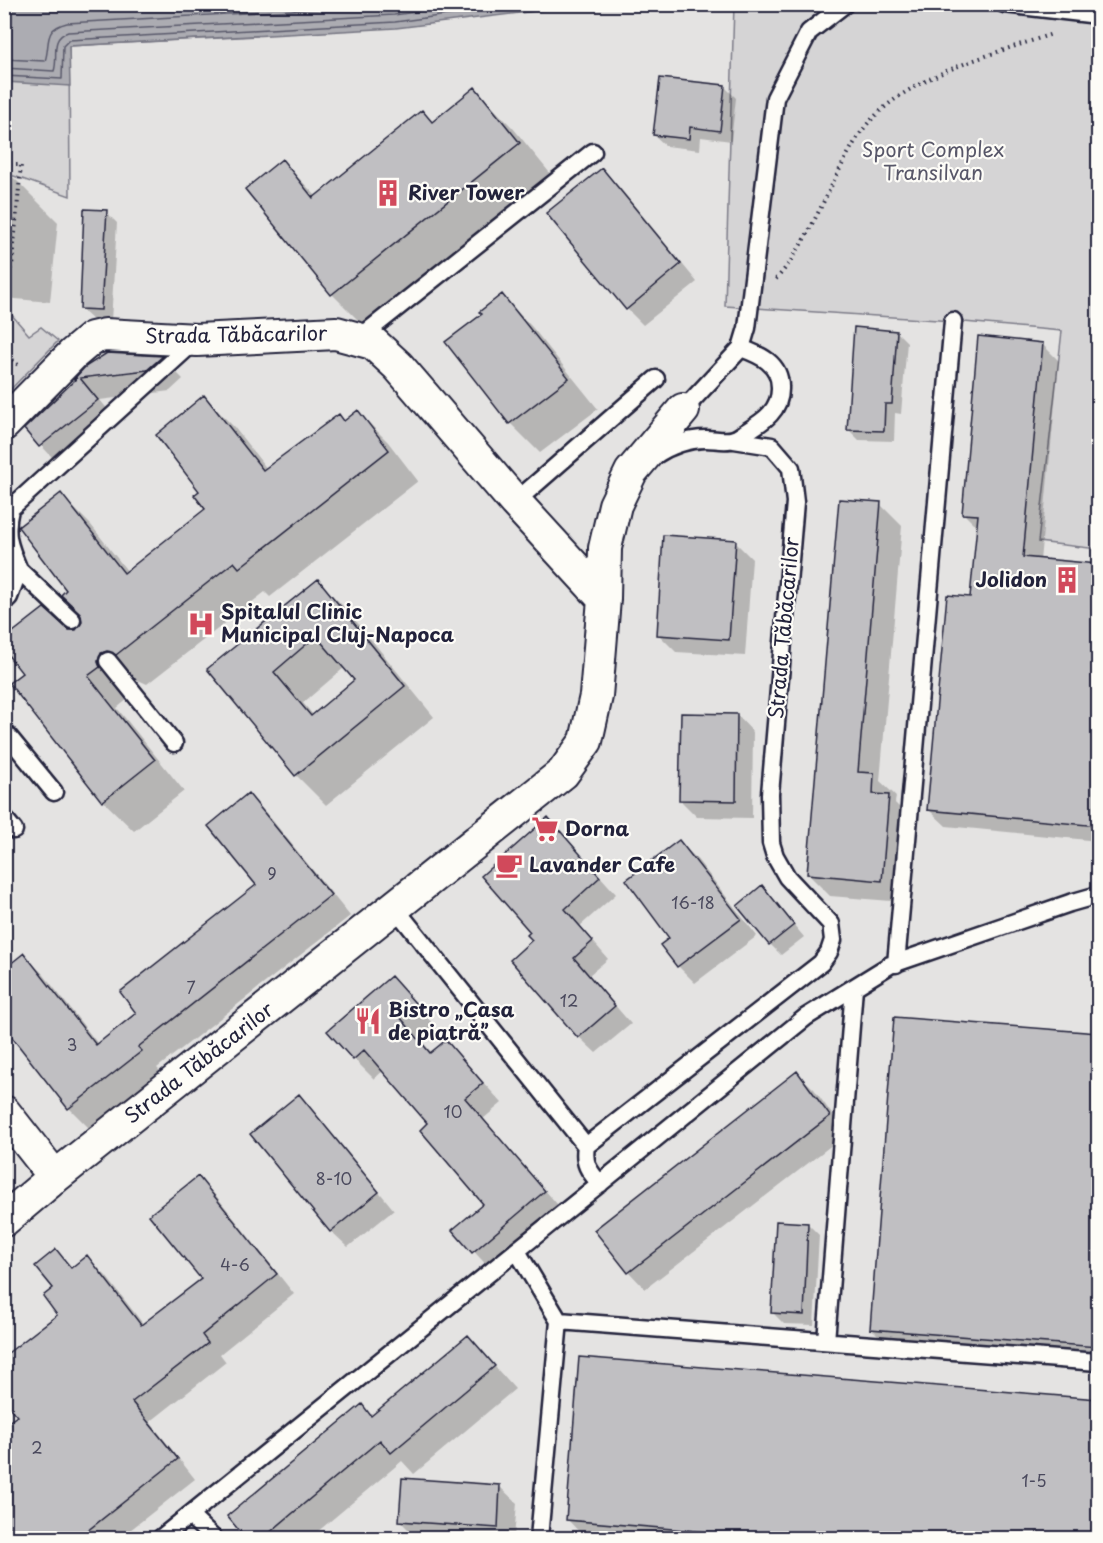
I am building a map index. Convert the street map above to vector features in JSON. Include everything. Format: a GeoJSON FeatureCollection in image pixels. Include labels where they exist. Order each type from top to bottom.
{"type":"FeatureCollection","features":[{"type":"Feature","properties":{"kind":"street","name":"Strada Tăbăcarilor"},"geometry":{"type":"LineString","coordinates":[[4,424],[73,354],[92,338],[105,335],[197,340],[336,333],[374,343],[398,366],[515,502],[604,599]]}},
{"type":"Feature","properties":{"kind":"street","name":"Strada Tăbăcarilor"},"geometry":{"type":"LineString","coordinates":[[4,1220],[563,773],[586,741],[596,696],[604,599],[605,548],[615,505],[631,472],[683,410]]}},
{"type":"Feature","properties":{"kind":"street"},"geometry":{"type":"LineString","coordinates":[[4,1112],[55,1177]]}},
{"type":"Feature","properties":{"kind":"lane"},"geometry":{"type":"LineString","coordinates":[[734,440],[762,423],[775,410],[781,396],[780,377],[770,362],[741,348],[747,328],[775,98],[808,32],[845,4]]}},
{"type":"Feature","properties":{"kind":"lane"},"geometry":{"type":"LineString","coordinates":[[1004,4],[1098,15]]}},
{"type":"Feature","properties":{"kind":"lane"},"geometry":{"type":"LineString","coordinates":[[358,339],[593,153]]}},
{"type":"Feature","properties":{"kind":"lane"},"geometry":{"type":"LineString","coordinates":[[896,964],[953,321]]}},
{"type":"Feature","properties":{"kind":"lane"},"geometry":{"type":"LineString","coordinates":[[72,621],[18,570],[8,543],[6,526],[10,508],[197,340]]}},
{"type":"Feature","properties":{"kind":"lane","name":"Strada Tăbăcarilor"},"geometry":{"type":"LineString","coordinates":[[683,410],[741,348]]}},
{"type":"Feature","properties":{"kind":"lane"},"geometry":{"type":"LineString","coordinates":[[515,502],[656,379]]}},
{"type":"Feature","properties":{"kind":"lane","name":"Strada Tăbăcarilor"},"geometry":{"type":"LineString","coordinates":[[586,1146],[821,963],[829,952],[833,940],[831,924],[787,877],[775,856],[771,843],[770,794],[795,502],[791,468],[772,446],[734,440],[699,439],[678,444],[631,472]]}},
{"type":"Feature","properties":{"kind":"lane"},"geometry":{"type":"LineString","coordinates":[[4,602],[9,597],[18,570]]}},
{"type":"Feature","properties":{"kind":"lane"},"geometry":{"type":"LineString","coordinates":[[108,661],[174,742]]}},
{"type":"Feature","properties":{"kind":"lane"},"geometry":{"type":"LineString","coordinates":[[4,731],[54,792]]}},
{"type":"Feature","properties":{"kind":"lane"},"geometry":{"type":"LineString","coordinates":[[161,1539],[806,1017],[890,965],[1098,895]]}},
{"type":"Feature","properties":{"kind":"lane"},"geometry":{"type":"LineString","coordinates":[[395,908],[586,1146],[584,1156],[586,1167],[600,1184]]}},
{"type":"Feature","properties":{"kind":"lane"},"geometry":{"type":"LineString","coordinates":[[826,1341],[854,988]]}},
{"type":"Feature","properties":{"kind":"lane"},"geometry":{"type":"LineString","coordinates":[[517,1251],[559,1321],[539,1539]]}},
{"type":"Feature","properties":{"kind":"lane"},"geometry":{"type":"LineString","coordinates":[[559,1321],[1098,1362]]}},
{"type":"Feature","properties":{"kind":"lane"},"geometry":{"type":"LineString","coordinates":[[189,1515],[213,1539]]}},
{"type":"Feature","properties":{"kind":"path"},"geometry":{"type":"LineString","coordinates":[[750,305],[783,271],[809,229],[843,162],[871,120],[902,94],[947,71],[1054,34]]}},
{"type":"Feature","properties":{"kind":"path"},"geometry":{"type":"LineString","coordinates":[[4,165],[21,165],[12,267],[4,274]]}},
{"type":"Feature","properties":{"kind":"shaded area"},"geometry":{"type":"Polygon","coordinates":[[[585,5],[1098,5],[1098,1538],[5,1538],[5,82],[69,46],[258,36],[585,5]]]}},
{"type":"Feature","properties":{"kind":"green space","name":"Sport Complex Transilvan"},"geometry":{"type":"Polygon","coordinates":[[[734,5],[1098,5],[1098,549],[1038,542],[1062,331],[953,321],[725,306],[734,5]]]}},
{"type":"Feature","properties":{"kind":"green space"},"geometry":{"type":"Polygon","coordinates":[[[5,12],[258,36],[69,46],[70,196],[14,176],[5,176],[5,12]]]}},
{"type":"Feature","properties":{"kind":"green space"},"geometry":{"type":"Polygon","coordinates":[[[5,307],[29,335],[41,327],[58,341],[7,393],[4,390],[5,307]]]}},
{"type":"Feature","properties":{"kind":"water"},"geometry":{"type":"Polygon","coordinates":[[[4,5],[585,5],[396,28],[69,46],[70,86],[5,82],[4,5]]]}},
{"type":"Feature","properties":{"kind":"building"},"geometry":{"type":"Polygon","coordinates":[[[660,78],[725,85],[720,131],[690,127],[689,139],[653,135],[660,78]]]}},
{"type":"Feature","properties":{"kind":"building","name":"River Tower"},"geometry":{"type":"Polygon","coordinates":[[[475,87],[520,143],[331,295],[245,189],[282,159],[313,198],[422,110],[432,122],[475,87]]]}},
{"type":"Feature","properties":{"kind":"building"},"geometry":{"type":"Polygon","coordinates":[[[602,168],[681,264],[626,310],[546,213],[602,168]]]}},
{"type":"Feature","properties":{"kind":"building"},"geometry":{"type":"Polygon","coordinates":[[[84,209],[107,210],[101,310],[80,309],[84,209]]]}},
{"type":"Feature","properties":{"kind":"building"},"geometry":{"type":"Polygon","coordinates":[[[502,294],[569,378],[509,424],[445,342],[482,314],[479,312],[502,294]]]}},
{"type":"Feature","properties":{"kind":"building"},"geometry":{"type":"Polygon","coordinates":[[[854,327],[897,331],[892,404],[885,404],[884,431],[847,430],[854,327]]]}},
{"type":"Feature","properties":{"kind":"building","name":"Jolidon"},"geometry":{"type":"Polygon","coordinates":[[[978,336],[1043,343],[1023,557],[1098,564],[1098,826],[927,810],[947,595],[970,597],[978,515],[962,514],[978,336]]]}},
{"type":"Feature","properties":{"kind":"building"},"geometry":{"type":"Polygon","coordinates":[[[107,353],[163,356],[147,370],[80,378],[98,400],[39,447],[24,429],[77,378],[74,379],[85,367],[107,353]]]}},
{"type":"Feature","properties":{"kind":"building"},"geometry":{"type":"Polygon","coordinates":[[[204,395],[263,470],[339,414],[344,421],[358,410],[389,450],[239,568],[234,562],[116,655],[107,651],[101,653],[98,662],[100,667],[88,676],[155,760],[102,802],[9,683],[22,673],[4,650],[4,639],[44,608],[69,630],[76,630],[82,622],[80,613],[61,595],[66,590],[18,527],[61,493],[124,573],[205,509],[194,495],[199,491],[156,435],[204,395]]]}},
{"type":"Feature","properties":{"kind":"building"},"geometry":{"type":"Polygon","coordinates":[[[839,499],[881,502],[858,772],[874,773],[873,794],[889,795],[882,881],[807,874],[839,499]]]}},
{"type":"Feature","properties":{"kind":"building"},"geometry":{"type":"Polygon","coordinates":[[[663,535],[736,540],[729,640],[657,635],[663,535]]]}},
{"type":"Feature","properties":{"kind":"building"},"geometry":{"type":"Polygon","coordinates":[[[318,579],[405,686],[295,776],[207,669],[318,579]],[[316,636],[274,672],[311,716],[354,680],[316,636]]]}},
{"type":"Feature","properties":{"kind":"building"},"geometry":{"type":"Polygon","coordinates":[[[681,713],[737,714],[736,801],[679,800],[681,713]]]}},
{"type":"Feature","properties":{"kind":"building"},"geometry":{"type":"Polygon","coordinates":[[[248,793],[331,895],[138,1047],[142,1051],[68,1109],[4,1027],[4,969],[24,953],[96,1045],[136,1013],[120,992],[256,885],[208,826],[248,793]]]}},
{"type":"Feature","properties":{"kind":"building"},"geometry":{"type":"Polygon","coordinates":[[[548,817],[600,877],[565,909],[593,941],[574,958],[615,1006],[578,1038],[510,960],[532,940],[527,935],[530,932],[481,876],[548,817]]]}},
{"type":"Feature","properties":{"kind":"building"},"geometry":{"type":"Polygon","coordinates":[[[679,840],[741,919],[677,967],[660,945],[669,938],[626,880],[679,840]]]}},
{"type":"Feature","properties":{"kind":"building"},"geometry":{"type":"Polygon","coordinates":[[[762,885],[794,925],[769,945],[737,906],[762,885]]]}},
{"type":"Feature","properties":{"kind":"building"},"geometry":{"type":"Polygon","coordinates":[[[391,976],[416,1004],[400,1017],[430,1053],[446,1040],[483,1083],[465,1098],[545,1191],[472,1253],[452,1230],[483,1204],[420,1130],[427,1123],[364,1050],[353,1060],[327,1031],[391,976]]]}},
{"type":"Feature","properties":{"kind":"building"},"geometry":{"type":"Polygon","coordinates":[[[894,1017],[1098,1033],[1098,1347],[870,1329],[894,1017]]]}},
{"type":"Feature","properties":{"kind":"building"},"geometry":{"type":"Polygon","coordinates":[[[797,1071],[830,1116],[628,1273],[594,1230],[797,1071]]]}},
{"type":"Feature","properties":{"kind":"building"},"geometry":{"type":"Polygon","coordinates":[[[299,1094],[379,1192],[330,1232],[250,1134],[299,1094]]]}},
{"type":"Feature","properties":{"kind":"building"},"geometry":{"type":"Polygon","coordinates":[[[198,1176],[277,1274],[202,1335],[208,1343],[132,1402],[178,1459],[77,1539],[4,1539],[4,1425],[17,1416],[4,1401],[4,1356],[57,1315],[43,1296],[53,1288],[35,1266],[56,1249],[71,1268],[87,1255],[141,1325],[201,1279],[149,1215],[198,1176]]]}},
{"type":"Feature","properties":{"kind":"building"},"geometry":{"type":"Polygon","coordinates":[[[776,1221],[808,1223],[804,1315],[771,1313],[776,1221]]]}},
{"type":"Feature","properties":{"kind":"building"},"geometry":{"type":"Polygon","coordinates":[[[468,1335],[495,1366],[391,1453],[380,1440],[262,1539],[246,1539],[227,1516],[362,1404],[371,1416],[468,1335]]]}},
{"type":"Feature","properties":{"kind":"building"},"geometry":{"type":"Polygon","coordinates":[[[579,1357],[1098,1399],[1098,1539],[792,1539],[566,1520],[579,1357]]]}},
{"type":"Feature","properties":{"kind":"building"},"geometry":{"type":"Polygon","coordinates":[[[402,1478],[500,1485],[498,1528],[399,1521],[402,1478]]]}},
{"type":"Feature","properties":{"kind":"place","name":"River Tower"},"geometry":{"type":"Point","coordinates":[388,193]}},
{"type":"Feature","properties":{"kind":"place","name":"Jolidon"},"geometry":{"type":"Point","coordinates":[1067,580]}},
{"type":"Feature","properties":{"kind":"place","name":"Spitalul Clinic Municipal Cluj-Napoca"},"geometry":{"type":"Point","coordinates":[201,624]}},
{"type":"Feature","properties":{"kind":"place","name":"Dorna"},"geometry":{"type":"Point","coordinates":[545,829]}},
{"type":"Feature","properties":{"kind":"place","name":"Lavander Cafe"},"geometry":{"type":"Point","coordinates":[509,865]}},
{"type":"Feature","properties":{"kind":"place","name":"Bistro „Casa de piatră”"},"geometry":{"type":"Point","coordinates":[368,1021]}}]}
